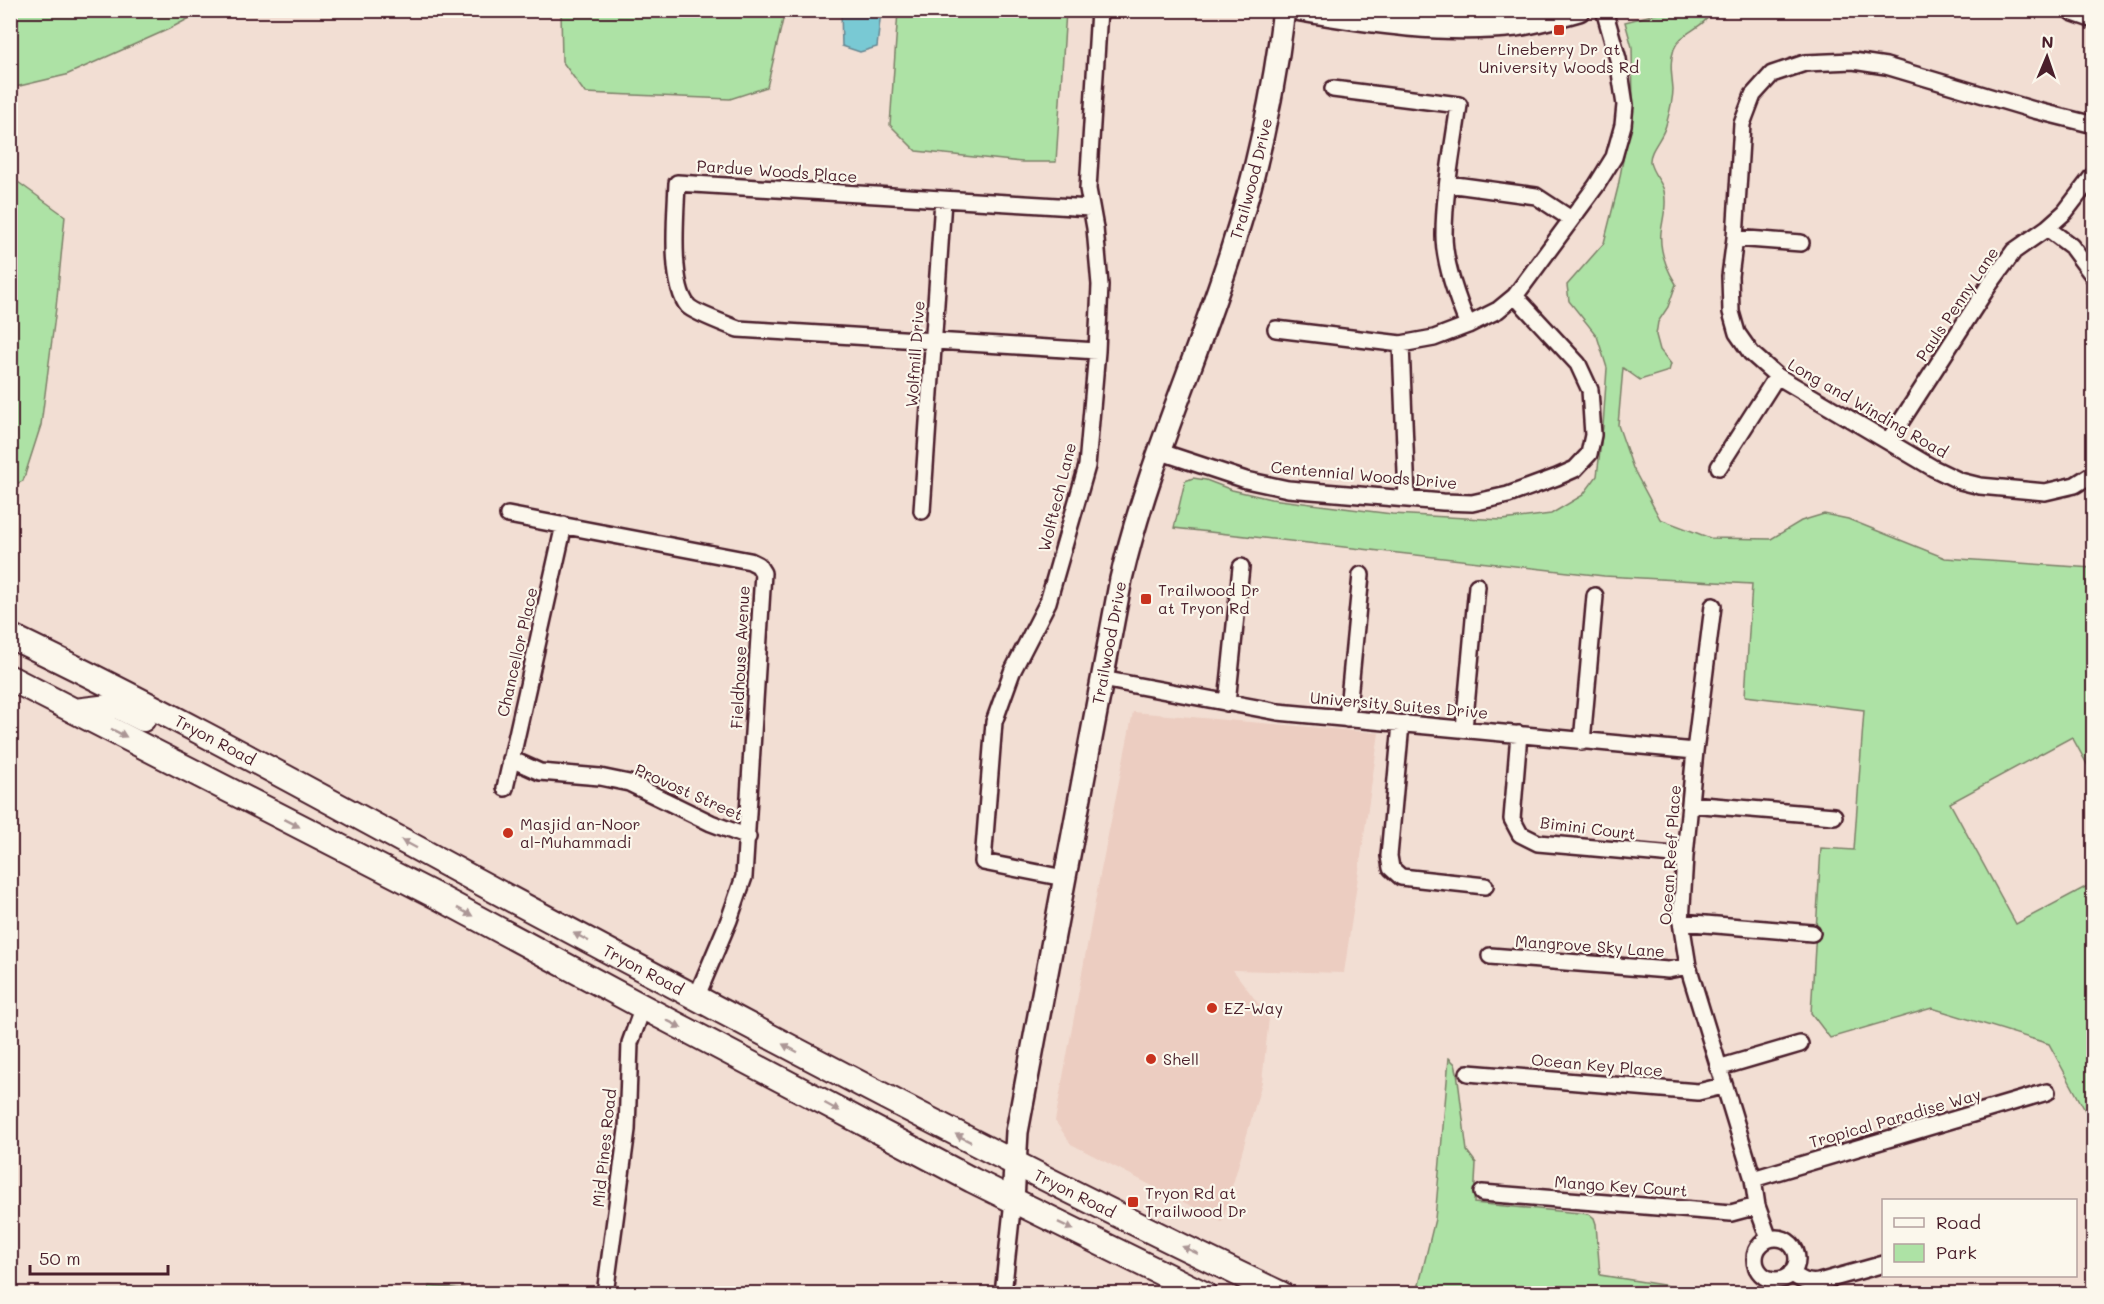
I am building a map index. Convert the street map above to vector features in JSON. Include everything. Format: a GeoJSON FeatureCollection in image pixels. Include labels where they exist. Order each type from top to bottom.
{"type":"FeatureCollection","features":[{"type":"Feature","properties":{"kind":"main road","name":"Tryon Road"},"geometry":{"type":"LineString","coordinates":[[10,636],[126,693],[696,998],[1015,1164],[1113,1214],[1281,1293]]}},
{"type":"Feature","properties":{"kind":"main road","name":"Tryon Road"},"geometry":{"type":"LineString","coordinates":[[10,678],[440,898],[1013,1200],[1204,1293]]}},
{"type":"Feature","properties":{"kind":"main road"},"geometry":{"type":"LineString","coordinates":[[75,711],[117,706],[199,748],[249,758]]}},
{"type":"Feature","properties":{"kind":"street","name":"Wolftech Lane"},"geometry":{"type":"LineString","coordinates":[[1064,878],[983,862],[994,722],[1012,672],[1048,602],[1087,466],[1100,285],[1095,228],[1090,208],[1089,161],[1099,10]]}},
{"type":"Feature","properties":{"kind":"street","name":"Trailwood Drive"},"geometry":{"type":"LineString","coordinates":[[1003,1293],[1013,1200],[1017,1132],[1128,549],[1158,451],[1245,207],[1266,123],[1284,10]]}},
{"type":"Feature","properties":{"kind":"street"},"geometry":{"type":"LineString","coordinates":[[1301,10],[1392,23],[1465,27],[1516,25],[1579,10]]}},
{"type":"Feature","properties":{"kind":"street"},"geometry":{"type":"LineString","coordinates":[[1276,330],[1401,344],[1434,338],[1468,325],[1498,310],[1515,296],[1614,157],[1623,125],[1625,105],[1623,82],[1604,10]]}},
{"type":"Feature","properties":{"kind":"street"},"geometry":{"type":"LineString","coordinates":[[2074,10],[2094,17]]}},
{"type":"Feature","properties":{"kind":"street","name":"Long and Winding Road"},"geometry":{"type":"LineString","coordinates":[[2091,475],[2075,485],[2045,492],[1980,486],[1960,481],[1777,376],[1751,354],[1737,333],[1731,312],[1731,288],[1742,124],[1753,95],[1772,74],[1805,63],[1853,61],[1886,66],[2034,110],[2094,125]]}},
{"type":"Feature","properties":{"kind":"street"},"geometry":{"type":"LineString","coordinates":[[1333,89],[1459,105],[1448,184],[1444,237],[1456,296],[1468,325]]}},
{"type":"Feature","properties":{"kind":"street","name":"Pauls Penny Lane"},"geometry":{"type":"LineString","coordinates":[[1889,441],[1989,285],[2014,251],[2065,212],[2094,174]]}},
{"type":"Feature","properties":{"kind":"street","name":"Pardue Woods Place"},"geometry":{"type":"LineString","coordinates":[[1090,208],[677,183],[675,260],[681,292],[688,307],[738,329],[1097,351]]}},
{"type":"Feature","properties":{"kind":"street"},"geometry":{"type":"LineString","coordinates":[[1448,184],[1536,196],[1571,219]]}},
{"type":"Feature","properties":{"kind":"street","name":"Wolfmill Drive"},"geometry":{"type":"LineString","coordinates":[[922,511],[943,200]]}},
{"type":"Feature","properties":{"kind":"street"},"geometry":{"type":"LineString","coordinates":[[2047,228],[2071,246],[2094,277]]}},
{"type":"Feature","properties":{"kind":"street"},"geometry":{"type":"LineString","coordinates":[[1735,238],[1801,243]]}},
{"type":"Feature","properties":{"kind":"street","name":"Centennial Woods Drive"},"geometry":{"type":"LineString","coordinates":[[1158,451],[1246,480],[1288,489],[1472,503],[1508,495],[1557,477],[1575,469],[1589,454],[1593,435],[1590,390],[1578,364],[1515,296]]}},
{"type":"Feature","properties":{"kind":"street"},"geometry":{"type":"LineString","coordinates":[[1401,344],[1407,498]]}},
{"type":"Feature","properties":{"kind":"street"},"geometry":{"type":"LineString","coordinates":[[1719,467],[1777,376]]}},
{"type":"Feature","properties":{"kind":"street","name":"Fieldhouse Avenue"},"geometry":{"type":"LineString","coordinates":[[508,515],[738,559],[758,565],[763,573],[744,877],[729,920],[696,998]]}},
{"type":"Feature","properties":{"kind":"street","name":"Chancellor Place"},"geometry":{"type":"LineString","coordinates":[[505,788],[564,525]]}},
{"type":"Feature","properties":{"kind":"street"},"geometry":{"type":"LineString","coordinates":[[1227,703],[1241,567]]}},
{"type":"Feature","properties":{"kind":"street"},"geometry":{"type":"LineString","coordinates":[[1347,719],[1361,575]]}},
{"type":"Feature","properties":{"kind":"street"},"geometry":{"type":"LineString","coordinates":[[1464,729],[1477,586]]}},
{"type":"Feature","properties":{"kind":"street"},"geometry":{"type":"LineString","coordinates":[[1582,742],[1595,596]]}},
{"type":"Feature","properties":{"kind":"street","name":"Ocean Reef Place"},"geometry":{"type":"LineString","coordinates":[[1713,606],[1695,751],[1681,922],[1688,966],[1753,1179],[1757,1206],[1769,1239]]}},
{"type":"Feature","properties":{"kind":"street","name":"University Suites Drive"},"geometry":{"type":"LineString","coordinates":[[1102,679],[1278,712],[1695,751]]}},
{"type":"Feature","properties":{"kind":"street"},"geometry":{"type":"LineString","coordinates":[[1401,724],[1389,856],[1391,868],[1401,877],[1485,886]]}},
{"type":"Feature","properties":{"kind":"street","name":"Bimini Court"},"geometry":{"type":"LineString","coordinates":[[1519,734],[1512,819],[1520,834],[1538,843],[1685,856]]}},
{"type":"Feature","properties":{"kind":"street","name":"Provost Street"},"geometry":{"type":"LineString","coordinates":[[511,759],[540,772],[600,777],[629,783],[711,823],[748,837]]}},
{"type":"Feature","properties":{"kind":"street"},"geometry":{"type":"LineString","coordinates":[[1690,804],[1834,816]]}},
{"type":"Feature","properties":{"kind":"street"},"geometry":{"type":"LineString","coordinates":[[1681,922],[1812,933]]}},
{"type":"Feature","properties":{"kind":"street","name":"Mangrove Sky Lane"},"geometry":{"type":"LineString","coordinates":[[1490,956],[1668,970],[1688,966]]}},
{"type":"Feature","properties":{"kind":"street","name":"Mid Pines Road"},"geometry":{"type":"LineString","coordinates":[[604,1293],[627,1130],[630,1043],[643,1007]]}},
{"type":"Feature","properties":{"kind":"street"},"geometry":{"type":"LineString","coordinates":[[1718,1068],[1800,1044]]}},
{"type":"Feature","properties":{"kind":"street","name":"Ocean Key Place"},"geometry":{"type":"LineString","coordinates":[[1468,1073],[1698,1092],[1723,1086]]}},
{"type":"Feature","properties":{"kind":"street","name":"Tropical Paradise Way"},"geometry":{"type":"LineString","coordinates":[[1753,1179],[2047,1092]]}},
{"type":"Feature","properties":{"kind":"street","name":"Mango Key Court"},"geometry":{"type":"LineString","coordinates":[[1482,1193],[1731,1213],[1757,1206]]}},
{"type":"Feature","properties":{"kind":"street"},"geometry":{"type":"LineString","coordinates":[[1769,1239],[1783,1239],[1794,1248],[1797,1261],[1791,1274],[1779,1280],[1766,1277],[1756,1267],[1756,1253],[1763,1242],[1769,1239]]}},
{"type":"Feature","properties":{"kind":"street"},"geometry":{"type":"LineString","coordinates":[[1791,1274],[1802,1281],[1819,1282],[1882,1264]]}},
{"type":"Feature","properties":{"kind":"shaded area"},"geometry":{"type":"Polygon","coordinates":[[[1133,712],[1379,733],[1344,973],[1233,970],[1269,1018],[1262,1082],[1222,1222],[1071,1144],[1055,1121],[1100,875],[1133,712]]]}},
{"type":"Feature","properties":{"kind":"green space"},"geometry":{"type":"Polygon","coordinates":[[[561,10],[785,11],[767,87],[730,99],[585,93],[562,61],[561,10]]]}},
{"type":"Feature","properties":{"kind":"green space"},"geometry":{"type":"Polygon","coordinates":[[[10,11],[203,11],[169,29],[66,75],[11,88],[10,11]]]}},
{"type":"Feature","properties":{"kind":"green space"},"geometry":{"type":"Polygon","coordinates":[[[898,11],[1066,11],[1056,162],[1022,162],[916,151],[890,125],[898,11]]]}},
{"type":"Feature","properties":{"kind":"green space"},"geometry":{"type":"Polygon","coordinates":[[[1667,11],[1712,11],[1704,22],[1677,43],[1674,49],[1671,64],[1673,89],[1671,107],[1664,130],[1650,157],[1651,166],[1663,187],[1665,196],[1661,232],[1662,253],[1676,284],[1668,307],[1658,322],[1656,335],[1660,350],[1671,364],[1669,371],[1640,380],[1623,368],[1618,425],[1633,468],[1660,519],[1710,538],[1771,539],[1801,521],[1824,514],[1848,519],[1945,558],[2093,568],[2093,775],[2072,737],[1950,803],[2016,924],[2093,883],[2093,1125],[2049,1044],[1932,1008],[1830,1038],[1811,1013],[1821,848],[1854,850],[1864,710],[1745,696],[1752,584],[1604,576],[1174,528],[1185,481],[1193,478],[1271,499],[1392,514],[1502,520],[1551,514],[1583,495],[1597,476],[1607,368],[1597,336],[1569,301],[1567,285],[1604,243],[1618,187],[1633,106],[1632,47],[1625,22],[1667,11]]]}},
{"type":"Feature","properties":{"kind":"green space"},"geometry":{"type":"Polygon","coordinates":[[[11,177],[65,216],[41,425],[23,481],[11,486],[11,177]]]}},
{"type":"Feature","properties":{"kind":"green space"},"geometry":{"type":"Polygon","coordinates":[[[1449,1058],[1455,1064],[1457,1072],[1467,1151],[1476,1163],[1474,1203],[1589,1214],[1594,1218],[1596,1224],[1600,1275],[1714,1293],[1417,1293],[1435,1219],[1449,1058]]]}},
{"type":"Feature","properties":{"kind":"green space"},"geometry":{"type":"Polygon","coordinates":[[[429,1286],[504,1293],[428,1293],[429,1286]]]}},
{"type":"Feature","properties":{"kind":"water"},"geometry":{"type":"Polygon","coordinates":[[[841,11],[881,11],[877,47],[860,52],[842,46],[841,11]]]}},
{"type":"Feature","properties":{"kind":"place","name":"Lineberry Dr at University Woods Rd"},"geometry":{"type":"Point","coordinates":[1559,30]}},
{"type":"Feature","properties":{"kind":"place","name":"Trailwood Dr at Tryon Rd"},"geometry":{"type":"Point","coordinates":[1146,599]}},
{"type":"Feature","properties":{"kind":"place","name":"Masjid an-Noor al-Muhammadi"},"geometry":{"type":"Point","coordinates":[508,833]}},
{"type":"Feature","properties":{"kind":"place","name":"EZ-Way"},"geometry":{"type":"Point","coordinates":[1212,1008]}},
{"type":"Feature","properties":{"kind":"place","name":"Shell"},"geometry":{"type":"Point","coordinates":[1151,1059]}},
{"type":"Feature","properties":{"kind":"place","name":"Tryon Rd at Trailwood Dr"},"geometry":{"type":"Point","coordinates":[1133,1202]}}]}
